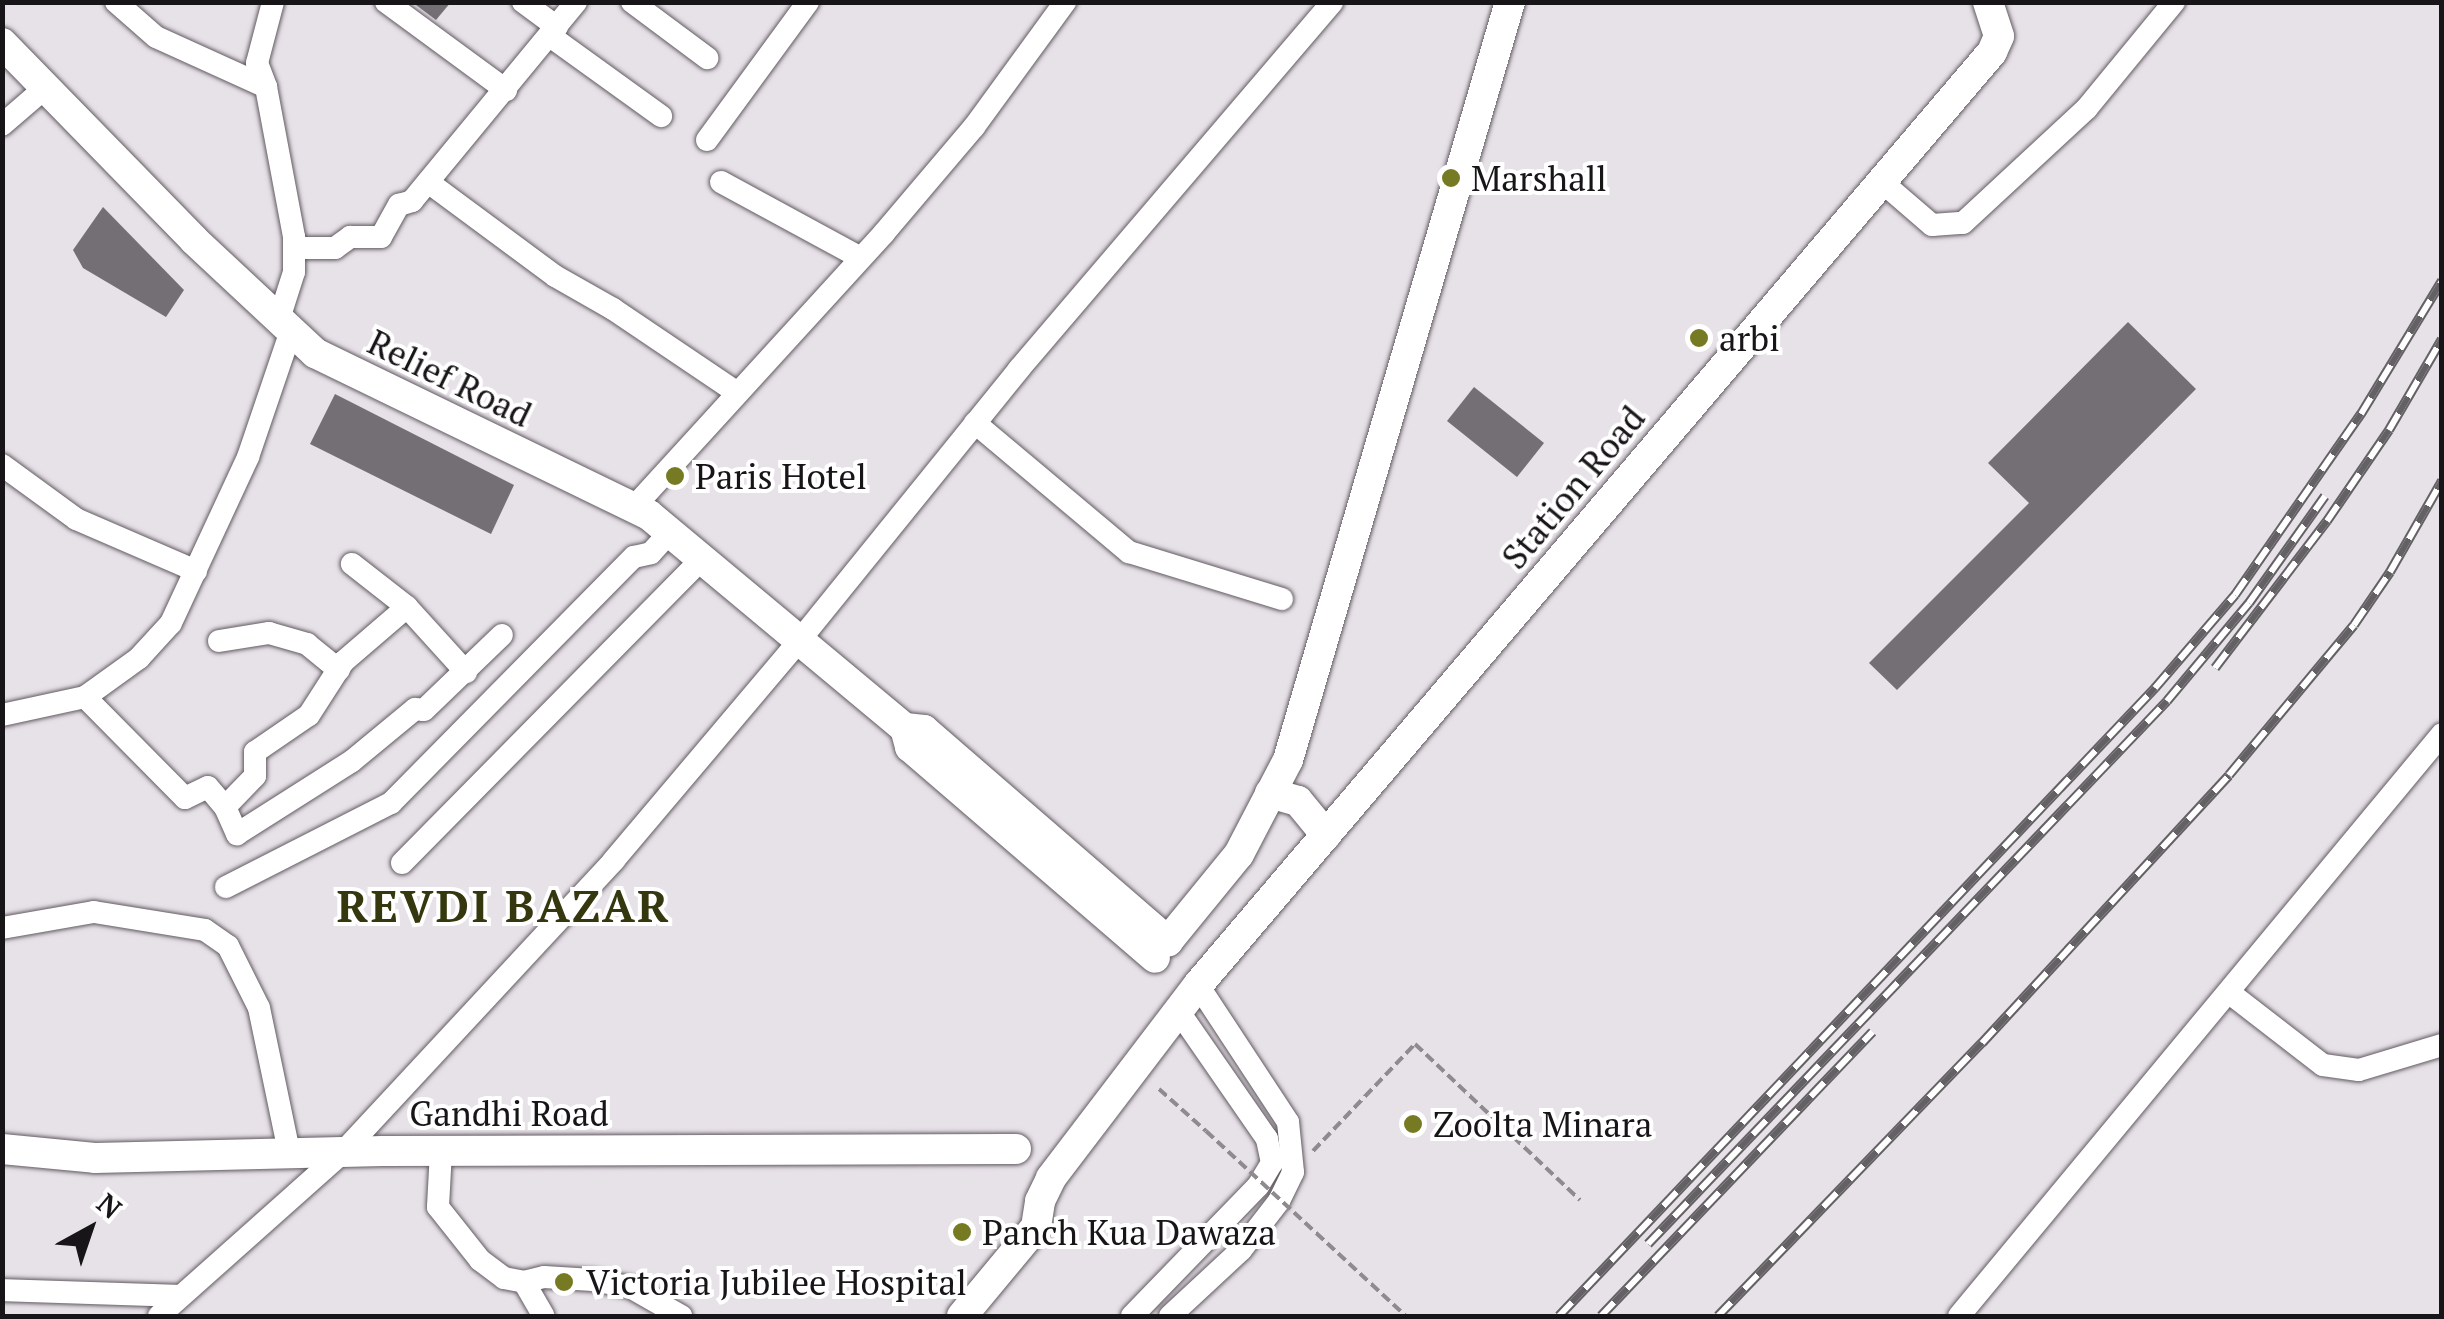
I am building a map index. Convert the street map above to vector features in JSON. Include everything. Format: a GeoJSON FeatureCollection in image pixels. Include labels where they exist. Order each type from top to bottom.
{"type":"FeatureCollection","features":[{"type":"Feature","properties":{"kind":"main road"},"geometry":{"type":"LineString","coordinates":[[1326,835],[1298,801],[1270,793],[1288,760],[1510,2]]}},
{"type":"Feature","properties":{"kind":"main road","name":"Station Road"},"geometry":{"type":"LineString","coordinates":[[962,1316],[1036,1227],[1040,1202],[1051,1178],[1198,985],[1992,52],[1999,36],[1988,2]]}},
{"type":"Feature","properties":{"kind":"main road","name":"Relief Road"},"geometry":{"type":"LineString","coordinates":[[2,43],[286,325],[331,362],[634,507],[670,532],[906,728],[910,747],[1162,949],[1239,854],[1270,793]]}},
{"type":"Feature","properties":{"kind":"main road","name":"Gandhi Road"},"geometry":{"type":"LineString","coordinates":[[2,1149],[94,1158],[344,1151],[1016,1149]]}},
{"type":"Feature","properties":{"kind":"street"},"geometry":{"type":"LineString","coordinates":[[116,2],[156,36],[266,87]]}},
{"type":"Feature","properties":{"kind":"street"},"geometry":{"type":"LineString","coordinates":[[2,715],[84,697],[139,658],[171,623],[248,457],[286,325],[294,272],[294,248],[266,87],[257,64],[273,2]]}},
{"type":"Feature","properties":{"kind":"street"},"geometry":{"type":"LineString","coordinates":[[386,2],[506,90]]}},
{"type":"Feature","properties":{"kind":"street"},"geometry":{"type":"LineString","coordinates":[[522,2],[661,116]]}},
{"type":"Feature","properties":{"kind":"street"},"geometry":{"type":"LineString","coordinates":[[294,248],[335,248],[350,237],[382,238],[399,205],[412,201],[576,2]]}},
{"type":"Feature","properties":{"kind":"street"},"geometry":{"type":"LineString","coordinates":[[632,2],[707,58]]}},
{"type":"Feature","properties":{"kind":"street"},"geometry":{"type":"LineString","coordinates":[[707,140],[808,2]]}},
{"type":"Feature","properties":{"kind":"street"},"geometry":{"type":"LineString","coordinates":[[634,507],[861,258],[974,127],[1066,2]]}},
{"type":"Feature","properties":{"kind":"street"},"geometry":{"type":"LineString","coordinates":[[159,1316],[344,1151],[614,860],[975,423],[1332,2]]}},
{"type":"Feature","properties":{"kind":"street"},"geometry":{"type":"LineString","coordinates":[[1882,182],[1932,225],[1963,223],[2088,108],[2174,2]]}},
{"type":"Feature","properties":{"kind":"street"},"geometry":{"type":"LineString","coordinates":[[2,125],[46,87]]}},
{"type":"Feature","properties":{"kind":"street"},"geometry":{"type":"LineString","coordinates":[[428,182],[555,276],[613,309],[736,392]]}},
{"type":"Feature","properties":{"kind":"street"},"geometry":{"type":"LineString","coordinates":[[721,182],[861,258]]}},
{"type":"Feature","properties":{"kind":"street"},"geometry":{"type":"LineString","coordinates":[[975,423],[1129,552],[1282,599]]}},
{"type":"Feature","properties":{"kind":"street"},"geometry":{"type":"LineString","coordinates":[[2,465],[76,519],[196,571]]}},
{"type":"Feature","properties":{"kind":"street"},"geometry":{"type":"LineString","coordinates":[[226,887],[391,803],[634,557],[652,554],[670,532]]}},
{"type":"Feature","properties":{"kind":"street"},"geometry":{"type":"LineString","coordinates":[[402,863],[702,559]]}},
{"type":"Feature","properties":{"kind":"street"},"geometry":{"type":"LineString","coordinates":[[352,564],[407,608],[466,672]]}},
{"type":"Feature","properties":{"kind":"street"},"geometry":{"type":"LineString","coordinates":[[225,807],[254,776],[255,752],[309,715],[339,670],[407,608]]}},
{"type":"Feature","properties":{"kind":"street"},"geometry":{"type":"LineString","coordinates":[[220,641],[268,633],[307,644],[339,670]]}},
{"type":"Feature","properties":{"kind":"street"},"geometry":{"type":"LineString","coordinates":[[84,697],[184,798],[208,787],[225,807],[237,834],[352,761],[415,709],[424,710],[502,635]]}},
{"type":"Feature","properties":{"kind":"street"},"geometry":{"type":"LineString","coordinates":[[1959,1316],[2442,734]]}},
{"type":"Feature","properties":{"kind":"street"},"geometry":{"type":"LineString","coordinates":[[2,928],[94,912],[205,930],[228,946],[259,1008],[289,1152]]}},
{"type":"Feature","properties":{"kind":"street"},"geometry":{"type":"LineString","coordinates":[[1170,1316],[1241,1250],[1280,1201],[1294,1172],[1288,1122],[1198,985]]}},
{"type":"Feature","properties":{"kind":"street"},"geometry":{"type":"LineString","coordinates":[[2230,994],[2323,1064],[2359,1070],[2442,1045]]}},
{"type":"Feature","properties":{"kind":"street"},"geometry":{"type":"LineString","coordinates":[[1132,1316],[1258,1186],[1272,1164],[1267,1139],[1179,1012]]}},
{"type":"Feature","properties":{"kind":"street"},"geometry":{"type":"LineString","coordinates":[[442,1151],[438,1207],[480,1260],[504,1278],[630,1287],[681,1316]]}},
{"type":"Feature","properties":{"kind":"street"},"geometry":{"type":"LineString","coordinates":[[524,1282],[544,1316]]}},
{"type":"Feature","properties":{"kind":"street"},"geometry":{"type":"LineString","coordinates":[[2,1290],[180,1296]]}},
{"type":"Feature","properties":{"kind":"path"},"geometry":{"type":"LineString","coordinates":[[1294,1172],[1415,1044],[1580,1200]]}},
{"type":"Feature","properties":{"kind":"path"},"geometry":{"type":"LineString","coordinates":[[1159,1089],[1406,1316]]}},
{"type":"Feature","properties":{"kind":"building"},"geometry":{"type":"Polygon","coordinates":[[[412,2],[451,2],[436,20],[412,2]]]}},
{"type":"Feature","properties":{"kind":"building"},"geometry":{"type":"Polygon","coordinates":[[[103,207],[184,290],[166,317],[83,268],[73,250],[103,207]]]}},
{"type":"Feature","properties":{"kind":"building"},"geometry":{"type":"Polygon","coordinates":[[[2128,322],[2196,389],[1897,690],[1869,663],[2029,503],[1988,463],[2128,322]]]}},
{"type":"Feature","properties":{"kind":"building"},"geometry":{"type":"Polygon","coordinates":[[[1474,387],[1544,443],[1517,477],[1447,421],[1474,387]]]}},
{"type":"Feature","properties":{"kind":"building"},"geometry":{"type":"Polygon","coordinates":[[[335,394],[514,485],[491,534],[310,444],[335,394]]]}},
{"type":"Feature","properties":{"kind":"railway"},"geometry":{"type":"LineString","coordinates":[[1559,1316],[2155,688],[2235,595],[2361,414],[2442,281]]}},
{"type":"Feature","properties":{"kind":"railway"},"geometry":{"type":"LineString","coordinates":[[2215,668],[2327,521],[2389,430],[2442,339]]}},
{"type":"Feature","properties":{"kind":"railway"},"geometry":{"type":"LineString","coordinates":[[1718,1316],[1982,1043],[2229,775],[2354,625],[2390,572],[2442,481]]}},
{"type":"Feature","properties":{"kind":"railway"},"geometry":{"type":"LineString","coordinates":[[1648,1244],[2167,701],[2249,603],[2325,496]]}},
{"type":"Feature","properties":{"kind":"railway"},"geometry":{"type":"LineString","coordinates":[[1601,1316],[1872,1032]]}},
{"type":"Feature","properties":{"kind":"place","name":"Marshall"},"geometry":{"type":"Point","coordinates":[1451,178]}},
{"type":"Feature","properties":{"kind":"place","name":"arbi"},"geometry":{"type":"Point","coordinates":[1699,338]}},
{"type":"Feature","properties":{"kind":"place","name":"Paris Hotel"},"geometry":{"type":"Point","coordinates":[675,476]}},
{"type":"Feature","properties":{"kind":"place","name":"Zoolta Minara"},"geometry":{"type":"Point","coordinates":[1413,1124]}},
{"type":"Feature","properties":{"kind":"place","name":"Panch Kua Dawaza"},"geometry":{"type":"Point","coordinates":[962,1232]}},
{"type":"Feature","properties":{"kind":"place","name":"Victoria Jubilee Hospital"},"geometry":{"type":"Point","coordinates":[564,1282]}},
{"type":"Feature","properties":{"kind":"district","name":"REVDI BAZAR"},"geometry":{"type":"Point","coordinates":[504,906]}}]}
